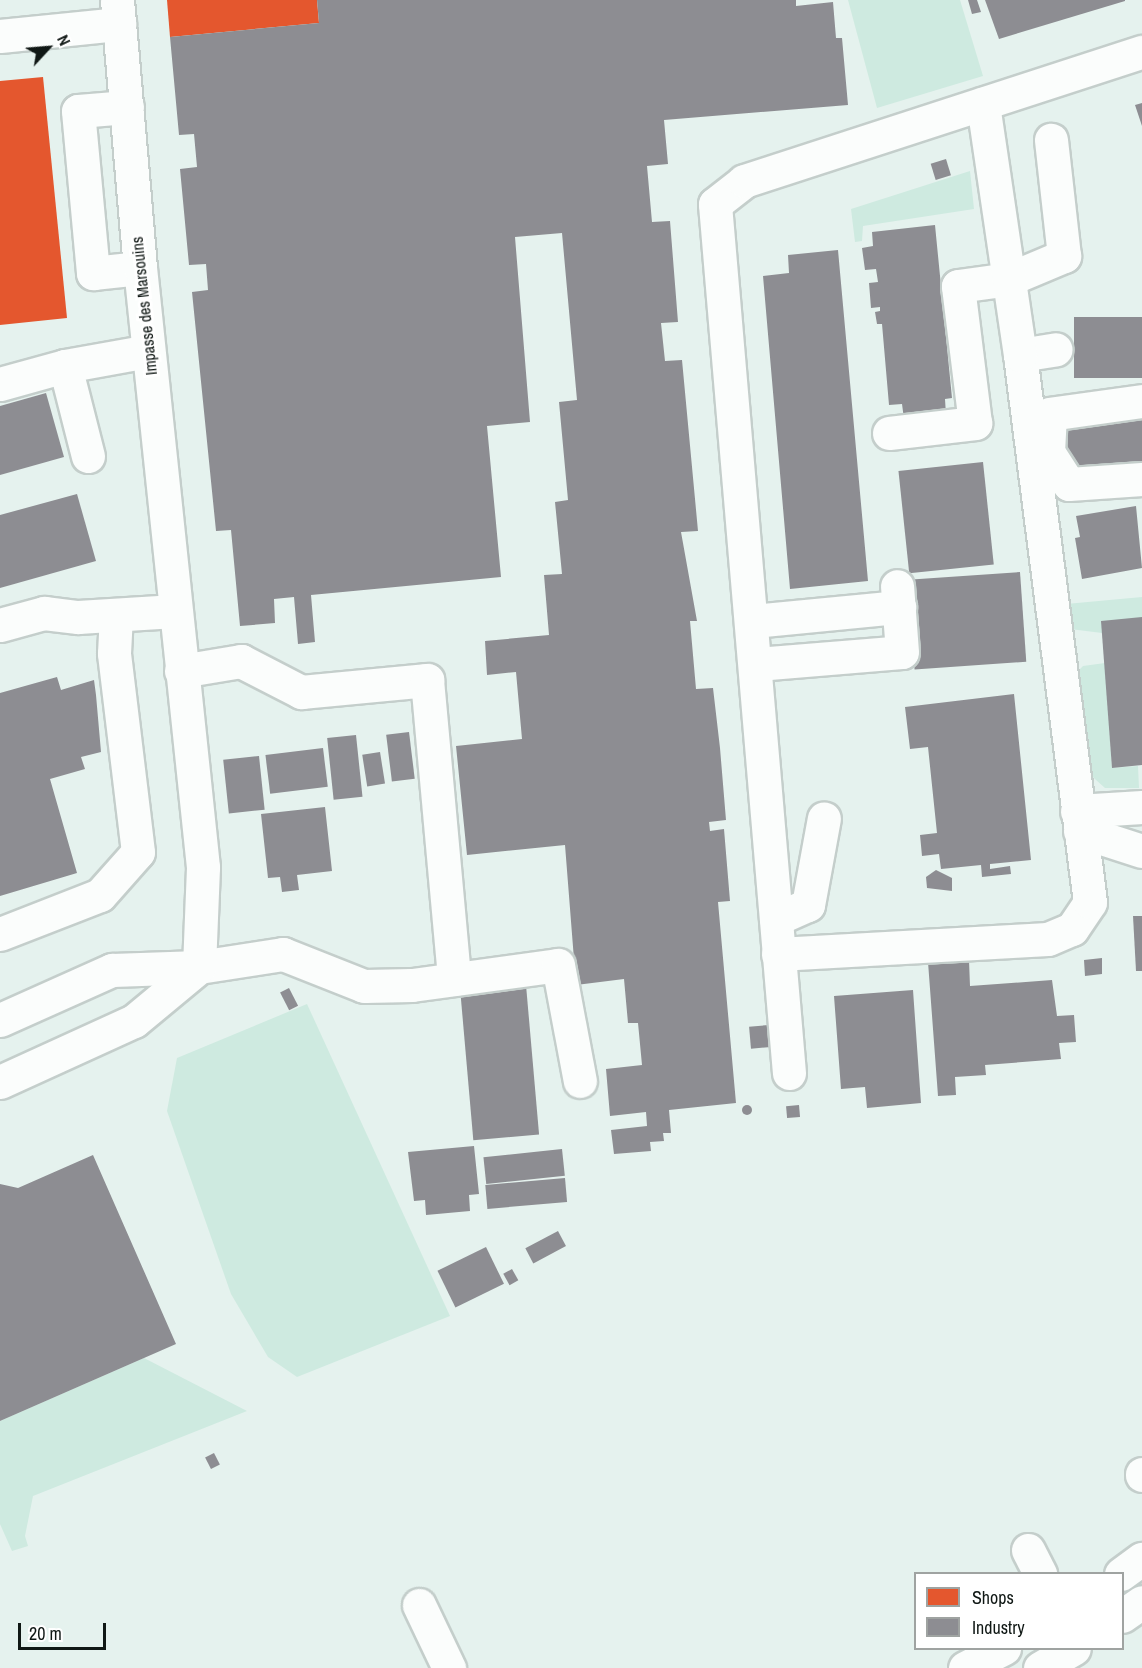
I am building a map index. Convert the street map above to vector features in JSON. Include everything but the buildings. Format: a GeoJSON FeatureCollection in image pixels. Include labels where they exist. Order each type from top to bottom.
{"type":"FeatureCollection","features":[{"type":"Feature","properties":{"kind":"street"},"geometry":{"type":"LineString","coordinates":[[0,36],[118,12]]}},
{"type":"Feature","properties":{"kind":"street","name":"Impasse des Marsouins"},"geometry":{"type":"LineString","coordinates":[[118,12],[148,351],[202,867],[199,967]]}},
{"type":"Feature","properties":{"kind":"street"},"geometry":{"type":"LineString","coordinates":[[789,1073],[757,664],[715,204],[744,181],[1142,51]]}},
{"type":"Feature","properties":{"kind":"street"},"geometry":{"type":"LineString","coordinates":[[778,954],[1048,939],[1072,929],[1090,902],[1079,821],[1040,453],[1020,355],[983,104]]}},
{"type":"Feature","properties":{"kind":"street"},"geometry":{"type":"LineString","coordinates":[[127,107],[78,111],[93,273],[140,268]]}},
{"type":"Feature","properties":{"kind":"street"},"geometry":{"type":"LineString","coordinates":[[889,433],[975,423],[958,286],[1009,279],[1064,256],[1051,140]]}},
{"type":"Feature","properties":{"kind":"street"},"geometry":{"type":"LineString","coordinates":[[1020,355],[1056,349]]}},
{"type":"Feature","properties":{"kind":"street"},"geometry":{"type":"LineString","coordinates":[[0,384],[65,366],[148,351]]}},
{"type":"Feature","properties":{"kind":"street"},"geometry":{"type":"LineString","coordinates":[[65,366],[88,456]]}},
{"type":"Feature","properties":{"kind":"street"},"geometry":{"type":"LineString","coordinates":[[1040,453],[1050,414],[1142,401]]}},
{"type":"Feature","properties":{"kind":"street"},"geometry":{"type":"LineString","coordinates":[[1040,453],[1069,484],[1142,478]]}},
{"type":"Feature","properties":{"kind":"street"},"geometry":{"type":"LineString","coordinates":[[753,621],[898,596],[902,651],[757,664]]}},
{"type":"Feature","properties":{"kind":"street"},"geometry":{"type":"LineString","coordinates":[[0,625],[44,613],[78,617],[175,611]]}},
{"type":"Feature","properties":{"kind":"street"},"geometry":{"type":"LineString","coordinates":[[0,934],[100,895],[138,852],[114,652],[116,616]]}},
{"type":"Feature","properties":{"kind":"street"},"geometry":{"type":"LineString","coordinates":[[181,671],[241,661],[301,692],[427,680],[454,979]]}},
{"type":"Feature","properties":{"kind":"street"},"geometry":{"type":"LineString","coordinates":[[1079,821],[1142,807]]}},
{"type":"Feature","properties":{"kind":"street"},"geometry":{"type":"LineString","coordinates":[[776,919],[808,905],[824,818]]}},
{"type":"Feature","properties":{"kind":"street"},"geometry":{"type":"LineString","coordinates":[[1079,821],[1142,851]]}},
{"type":"Feature","properties":{"kind":"street"},"geometry":{"type":"LineString","coordinates":[[0,1020],[112,970],[199,967],[284,954],[364,986],[454,979],[558,965],[580,1081]]}},
{"type":"Feature","properties":{"kind":"street"},"geometry":{"type":"LineString","coordinates":[[0,1082],[134,1021],[199,967]]}},
{"type":"Feature","properties":{"kind":"street"},"geometry":{"type":"LineString","coordinates":[[1124,1572],[1142,1559]]}},
{"type":"Feature","properties":{"kind":"street"},"geometry":{"type":"LineString","coordinates":[[1124,1615],[1142,1602]]}},
{"type":"Feature","properties":{"kind":"street"},"geometry":{"type":"LineString","coordinates":[[419,1605],[449,1668]]}},
{"type":"Feature","properties":{"kind":"street"},"geometry":{"type":"LineString","coordinates":[[965,1668],[1000,1650]]}},
{"type":"Feature","properties":{"kind":"street"},"geometry":{"type":"LineString","coordinates":[[1040,1668],[1071,1650]]}},
{"type":"Feature","properties":{"kind":"green space"},"geometry":{"type":"Polygon","coordinates":[[[848,0],[960,0],[983,76],[877,108],[848,0]]]}},
{"type":"Feature","properties":{"kind":"green space"},"geometry":{"type":"Polygon","coordinates":[[[970,171],[974,209],[863,226],[862,241],[855,242],[851,209],[970,171]]]}},
{"type":"Feature","properties":{"kind":"green space"},"geometry":{"type":"Polygon","coordinates":[[[1142,597],[1142,617],[1102,633],[1070,629],[1066,604],[1142,597]]]}},
{"type":"Feature","properties":{"kind":"green space"},"geometry":{"type":"Polygon","coordinates":[[[1105,663],[1112,768],[1138,766],[1139,788],[1105,788],[1086,771],[1074,675],[1083,666],[1105,663]]]}},
{"type":"Feature","properties":{"kind":"green space"},"geometry":{"type":"Polygon","coordinates":[[[307,1004],[450,1316],[297,1377],[268,1357],[231,1294],[167,1111],[177,1058],[307,1004]]]}},
{"type":"Feature","properties":{"kind":"green space"},"geometry":{"type":"Polygon","coordinates":[[[144,1358],[247,1411],[33,1496],[25,1536],[28,1546],[12,1551],[0,1524],[0,1421],[144,1358]]]}}]}
